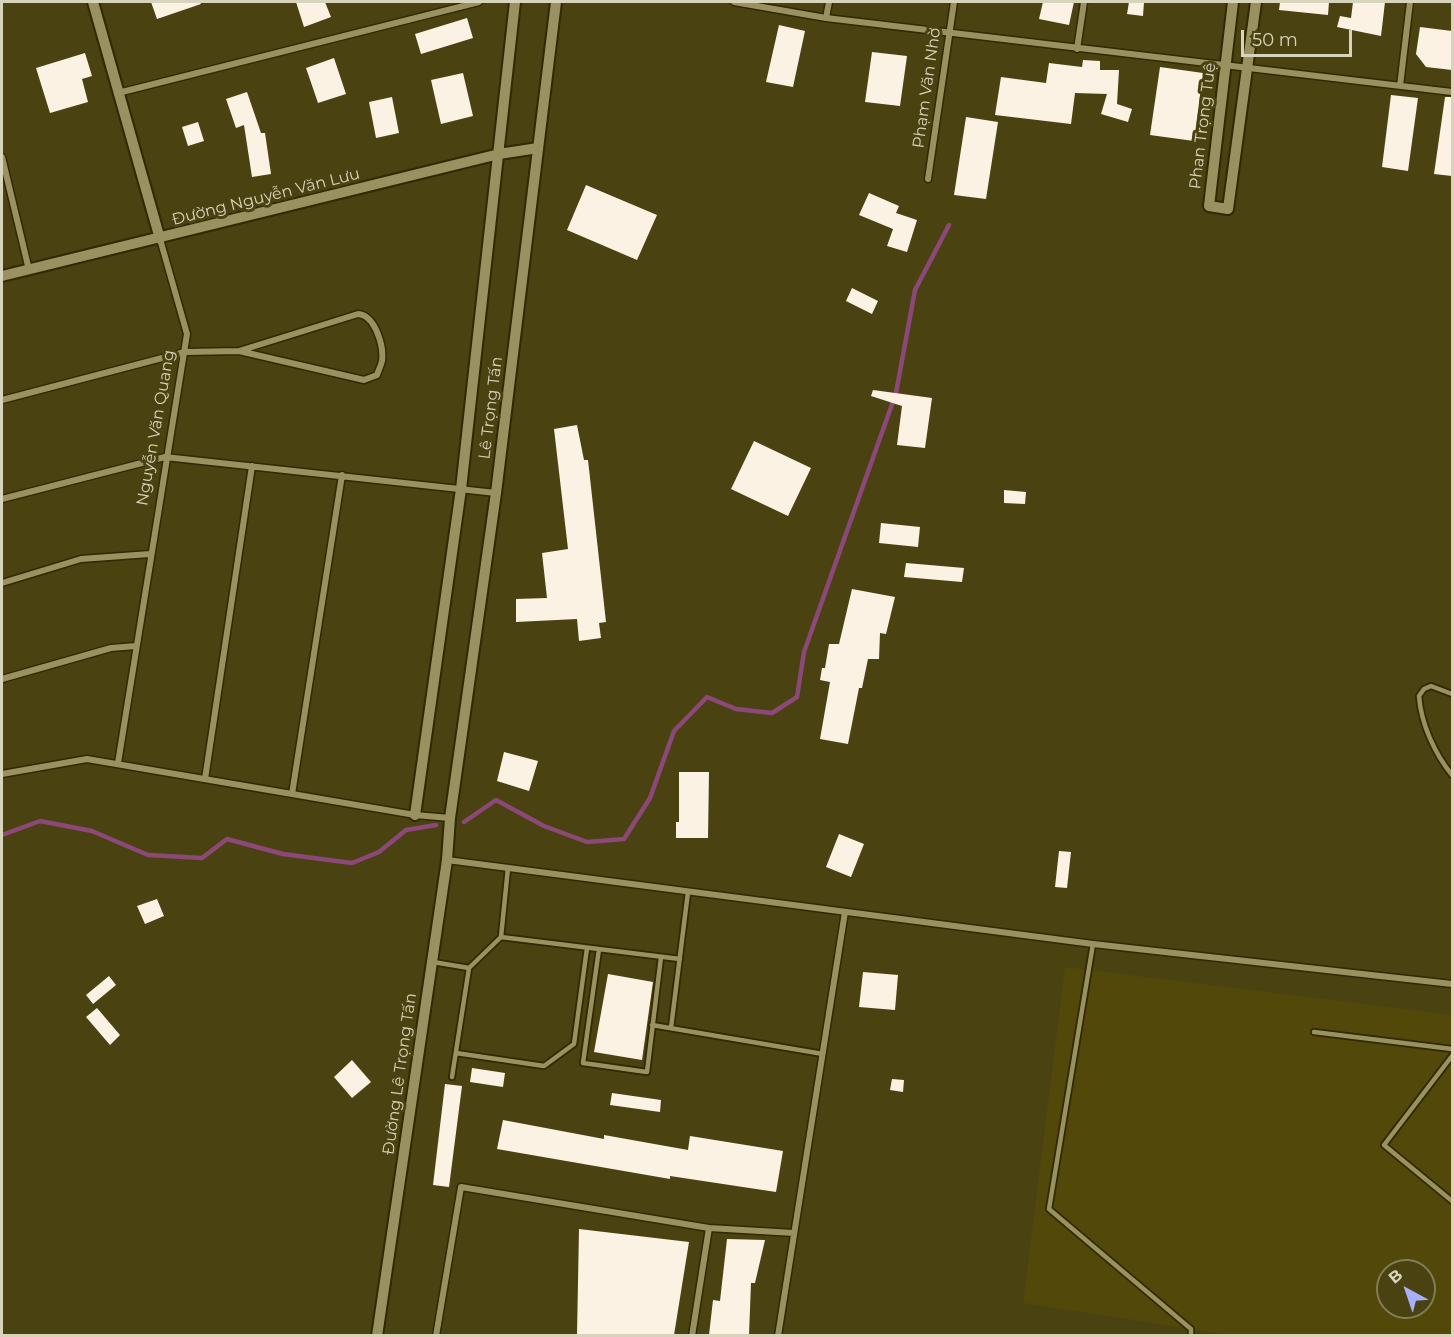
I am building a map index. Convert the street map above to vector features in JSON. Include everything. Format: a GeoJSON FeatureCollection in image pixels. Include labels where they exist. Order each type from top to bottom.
{"type":"FeatureCollection","features":[{"type":"Feature","properties":{"kind":"street","name":"Nguyễn Văn Quang"},"geometry":{"type":"LineString","coordinates":[[93,2],[186,334],[185,352],[165,457],[118,763]]}},
{"type":"Feature","properties":{"kind":"street"},"geometry":{"type":"LineString","coordinates":[[117,93],[478,2]]}},
{"type":"Feature","properties":{"kind":"street","name":"Lê Trọng Tấn"},"geometry":{"type":"LineString","coordinates":[[415,815],[461,489],[515,2]]}},
{"type":"Feature","properties":{"kind":"street","name":"Lê Trọng Tấn"},"geometry":{"type":"LineString","coordinates":[[450,818],[496,493],[556,2]]}},
{"type":"Feature","properties":{"kind":"street"},"geometry":{"type":"LineString","coordinates":[[734,2],[826,18],[1452,92]]}},
{"type":"Feature","properties":{"kind":"street"},"geometry":{"type":"LineString","coordinates":[[826,18],[829,2]]}},
{"type":"Feature","properties":{"kind":"street","name":"Phạm Văn Nhờ"},"geometry":{"type":"LineString","coordinates":[[927,179],[954,2]]}},
{"type":"Feature","properties":{"kind":"street"},"geometry":{"type":"LineString","coordinates":[[1077,49],[1084,2]]}},
{"type":"Feature","properties":{"kind":"street","name":"Phan Trọng Tuệ"},"geometry":{"type":"LineString","coordinates":[[1233,2],[1209,206],[1228,209],[1256,2]]}},
{"type":"Feature","properties":{"kind":"street"},"geometry":{"type":"LineString","coordinates":[[1400,86],[1410,2]]}},
{"type":"Feature","properties":{"kind":"street","name":"Đường Nguyễn Văn Lưu"},"geometry":{"type":"LineString","coordinates":[[2,276],[499,154],[538,148]]}},
{"type":"Feature","properties":{"kind":"street"},"geometry":{"type":"LineString","coordinates":[[2,157],[29,270]]}},
{"type":"Feature","properties":{"kind":"street"},"geometry":{"type":"LineString","coordinates":[[2,400],[185,352],[239,351],[364,380],[376,375],[382,360],[373,321],[365,315],[358,314],[239,351]]}},
{"type":"Feature","properties":{"kind":"street"},"geometry":{"type":"LineString","coordinates":[[2,499],[165,457],[496,493]]}},
{"type":"Feature","properties":{"kind":"street"},"geometry":{"type":"LineString","coordinates":[[205,779],[252,466]]}},
{"type":"Feature","properties":{"kind":"street"},"geometry":{"type":"LineString","coordinates":[[292,794],[342,475]]}},
{"type":"Feature","properties":{"kind":"street"},"geometry":{"type":"LineString","coordinates":[[2,582],[81,559],[150,554]]}},
{"type":"Feature","properties":{"kind":"street"},"geometry":{"type":"LineString","coordinates":[[2,679],[111,648],[136,646]]}},
{"type":"Feature","properties":{"kind":"street"},"geometry":{"type":"LineString","coordinates":[[2,774],[87,759],[415,815],[450,818]]}},
{"type":"Feature","properties":{"kind":"street","name":"Đường Lê Trọng Tấn"},"geometry":{"type":"LineString","coordinates":[[377,1335],[447,860],[450,818]]}},
{"type":"Feature","properties":{"kind":"street"},"geometry":{"type":"LineString","coordinates":[[447,860],[1093,944],[1452,984]]}},
{"type":"Feature","properties":{"kind":"street"},"geometry":{"type":"LineString","coordinates":[[778,1335],[845,912]]}},
{"type":"Feature","properties":{"kind":"street"},"geometry":{"type":"LineString","coordinates":[[436,1335],[461,1187],[710,1228],[794,1233]]}},
{"type":"Feature","properties":{"kind":"street"},"geometry":{"type":"LineString","coordinates":[[692,1335],[710,1228]]}},
{"type":"Feature","properties":{"kind":"lane"},"geometry":{"type":"LineString","coordinates":[[1452,694],[1431,686],[1424,689],[1419,696],[1422,714],[1432,741],[1452,775]]}},
{"type":"Feature","properties":{"kind":"lane"},"geometry":{"type":"LineString","coordinates":[[452,1077],[469,968],[501,937],[508,868]]}},
{"type":"Feature","properties":{"kind":"lane"},"geometry":{"type":"LineString","coordinates":[[671,1029],[688,892]]}},
{"type":"Feature","properties":{"kind":"lane"},"geometry":{"type":"LineString","coordinates":[[501,937],[680,959]]}},
{"type":"Feature","properties":{"kind":"lane"},"geometry":{"type":"LineString","coordinates":[[1093,944],[1049,1209],[1191,1329],[1191,1335]]}},
{"type":"Feature","properties":{"kind":"lane"},"geometry":{"type":"LineString","coordinates":[[456,1053],[544,1066],[574,1044],[587,948]]}},
{"type":"Feature","properties":{"kind":"lane"},"geometry":{"type":"LineString","coordinates":[[599,949],[583,1063],[647,1072],[661,957]]}},
{"type":"Feature","properties":{"kind":"lane"},"geometry":{"type":"LineString","coordinates":[[432,962],[469,968]]}},
{"type":"Feature","properties":{"kind":"lane"},"geometry":{"type":"LineString","coordinates":[[652,1025],[823,1054]]}},
{"type":"Feature","properties":{"kind":"lane"},"geometry":{"type":"LineString","coordinates":[[1314,1032],[1452,1049]]}},
{"type":"Feature","properties":{"kind":"lane"},"geometry":{"type":"LineString","coordinates":[[1452,1056],[1384,1145],[1452,1201]]}},
{"type":"Feature","properties":{"kind":"shaded area"},"geometry":{"type":"Polygon","coordinates":[[[1065,967],[1452,1015],[1452,1335],[1231,1335],[1023,1303],[1065,967]]]}},
{"type":"Feature","properties":{"kind":"building"},"geometry":{"type":"Polygon","coordinates":[[[151,2],[200,2],[201,4],[157,19],[151,2]]]}},
{"type":"Feature","properties":{"kind":"building"},"geometry":{"type":"Polygon","coordinates":[[[296,2],[325,2],[331,17],[304,27],[296,2]]]}},
{"type":"Feature","properties":{"kind":"building"},"geometry":{"type":"Polygon","coordinates":[[[1043,2],[1074,2],[1069,25],[1039,19],[1043,2]]]}},
{"type":"Feature","properties":{"kind":"building"},"geometry":{"type":"Polygon","coordinates":[[[1129,2],[1144,2],[1143,16],[1127,14],[1129,2]]]}},
{"type":"Feature","properties":{"kind":"building"},"geometry":{"type":"Polygon","coordinates":[[[1280,2],[1329,2],[1328,15],[1279,10],[1280,2]]]}},
{"type":"Feature","properties":{"kind":"building"},"geometry":{"type":"Polygon","coordinates":[[[1353,2],[1385,2],[1381,36],[1337,27],[1340,16],[1351,18],[1353,2]]]}},
{"type":"Feature","properties":{"kind":"building"},"geometry":{"type":"Polygon","coordinates":[[[467,18],[473,38],[421,54],[415,34],[467,18]]]}},
{"type":"Feature","properties":{"kind":"building"},"geometry":{"type":"Polygon","coordinates":[[[779,25],[805,31],[793,87],[766,82],[779,25]]]}},
{"type":"Feature","properties":{"kind":"building"},"geometry":{"type":"Polygon","coordinates":[[[1420,27],[1452,31],[1452,70],[1426,67],[1416,54],[1420,27]]]}},
{"type":"Feature","properties":{"kind":"building"},"geometry":{"type":"Polygon","coordinates":[[[872,52],[907,56],[900,106],[865,102],[872,52]]]}},
{"type":"Feature","properties":{"kind":"building"},"geometry":{"type":"Polygon","coordinates":[[[85,53],[92,76],[82,79],[88,102],[50,113],[36,68],[85,53]]]}},
{"type":"Feature","properties":{"kind":"building"},"geometry":{"type":"Polygon","coordinates":[[[334,58],[346,94],[318,103],[306,68],[334,58]]]}},
{"type":"Feature","properties":{"kind":"building"},"geometry":{"type":"Polygon","coordinates":[[[1083,60],[1100,61],[1100,70],[1119,70],[1117,104],[1132,109],[1128,122],[1101,114],[1107,94],[1075,93],[1071,124],[995,115],[1001,77],[1046,83],[1049,63],[1082,67],[1083,60]]]}},
{"type":"Feature","properties":{"kind":"building"},"geometry":{"type":"Polygon","coordinates":[[[1160,67],[1203,73],[1194,141],[1150,135],[1160,67]]]}},
{"type":"Feature","properties":{"kind":"building"},"geometry":{"type":"Polygon","coordinates":[[[463,73],[473,116],[441,124],[431,80],[463,73]]]}},
{"type":"Feature","properties":{"kind":"building"},"geometry":{"type":"Polygon","coordinates":[[[247,92],[261,133],[265,133],[271,174],[252,177],[244,125],[236,128],[226,99],[247,92]]]}},
{"type":"Feature","properties":{"kind":"building"},"geometry":{"type":"Polygon","coordinates":[[[1391,95],[1418,98],[1408,171],[1382,167],[1391,95]]]}},
{"type":"Feature","properties":{"kind":"building"},"geometry":{"type":"Polygon","coordinates":[[[392,97],[399,133],[376,138],[369,102],[392,97]]]}},
{"type":"Feature","properties":{"kind":"building"},"geometry":{"type":"Polygon","coordinates":[[[1445,97],[1452,97],[1452,176],[1434,174],[1445,97]]]}},
{"type":"Feature","properties":{"kind":"building"},"geometry":{"type":"Polygon","coordinates":[[[966,117],[998,122],[986,199],[954,195],[966,117]]]}},
{"type":"Feature","properties":{"kind":"building"},"geometry":{"type":"Polygon","coordinates":[[[198,122],[204,141],[188,146],[182,127],[198,122]]]}},
{"type":"Feature","properties":{"kind":"building"},"geometry":{"type":"Polygon","coordinates":[[[586,185],[657,215],[637,260],[567,230],[586,185]]]}},
{"type":"Feature","properties":{"kind":"building"},"geometry":{"type":"Polygon","coordinates":[[[869,193],[899,206],[896,213],[917,220],[907,252],[887,246],[893,229],[859,215],[869,193]]]}},
{"type":"Feature","properties":{"kind":"building"},"geometry":{"type":"Polygon","coordinates":[[[852,288],[878,301],[872,314],[846,301],[852,288]]]}},
{"type":"Feature","properties":{"kind":"building"},"geometry":{"type":"Polygon","coordinates":[[[873,390],[932,398],[925,448],[897,445],[902,406],[871,396],[873,390]]]}},
{"type":"Feature","properties":{"kind":"building"},"geometry":{"type":"Polygon","coordinates":[[[577,425],[584,460],[588,460],[606,622],[599,623],[601,638],[579,641],[577,619],[516,622],[516,599],[547,598],[542,553],[568,549],[554,429],[577,425]]]}},
{"type":"Feature","properties":{"kind":"building"},"geometry":{"type":"Polygon","coordinates":[[[754,441],[811,468],[788,516],[731,489],[754,441]]]}},
{"type":"Feature","properties":{"kind":"building"},"geometry":{"type":"Polygon","coordinates":[[[1004,490],[1026,492],[1025,504],[1004,503],[1004,490]]]}},
{"type":"Feature","properties":{"kind":"building"},"geometry":{"type":"Polygon","coordinates":[[[881,523],[920,527],[918,547],[879,543],[881,523]]]}},
{"type":"Feature","properties":{"kind":"building"},"geometry":{"type":"Polygon","coordinates":[[[906,563],[964,568],[962,582],[904,577],[906,563]]]}},
{"type":"Feature","properties":{"kind":"building"},"geometry":{"type":"Polygon","coordinates":[[[852,589],[895,597],[886,634],[880,633],[879,659],[868,659],[862,688],[859,688],[848,744],[820,739],[830,682],[820,680],[822,668],[825,668],[829,644],[839,644],[852,589]]]}},
{"type":"Feature","properties":{"kind":"building"},"geometry":{"type":"Polygon","coordinates":[[[504,752],[538,761],[529,791],[497,781],[504,752]]]}},
{"type":"Feature","properties":{"kind":"building"},"geometry":{"type":"Polygon","coordinates":[[[679,772],[709,772],[708,838],[676,838],[676,822],[679,822],[679,772]]]}},
{"type":"Feature","properties":{"kind":"building"},"geometry":{"type":"Polygon","coordinates":[[[839,834],[864,844],[851,877],[826,867],[839,834]]]}},
{"type":"Feature","properties":{"kind":"building"},"geometry":{"type":"Polygon","coordinates":[[[1059,851],[1071,852],[1067,888],[1055,887],[1059,851]]]}},
{"type":"Feature","properties":{"kind":"building"},"geometry":{"type":"Polygon","coordinates":[[[157,899],[164,916],[145,924],[137,906],[157,899]]]}},
{"type":"Feature","properties":{"kind":"building"},"geometry":{"type":"Polygon","coordinates":[[[863,972],[898,975],[895,1010],[859,1007],[863,972]]]}},
{"type":"Feature","properties":{"kind":"building"},"geometry":{"type":"Polygon","coordinates":[[[608,974],[653,982],[642,1060],[594,1052],[608,974]]]}},
{"type":"Feature","properties":{"kind":"building"},"geometry":{"type":"Polygon","coordinates":[[[109,976],[116,985],[93,1004],[86,995],[109,976]]]}},
{"type":"Feature","properties":{"kind":"building"},"geometry":{"type":"Polygon","coordinates":[[[97,1008],[120,1035],[110,1045],[86,1017],[97,1008]]]}},
{"type":"Feature","properties":{"kind":"building"},"geometry":{"type":"Polygon","coordinates":[[[352,1060],[371,1082],[352,1098],[334,1077],[352,1060]]]}},
{"type":"Feature","properties":{"kind":"building"},"geometry":{"type":"Polygon","coordinates":[[[472,1068],[505,1073],[503,1087],[470,1082],[472,1068]]]}},
{"type":"Feature","properties":{"kind":"building"},"geometry":{"type":"Polygon","coordinates":[[[892,1079],[904,1080],[903,1092],[890,1090],[892,1079]]]}},
{"type":"Feature","properties":{"kind":"building"},"geometry":{"type":"Polygon","coordinates":[[[445,1084],[462,1086],[449,1187],[433,1185],[445,1084]]]}},
{"type":"Feature","properties":{"kind":"building"},"geometry":{"type":"Polygon","coordinates":[[[612,1093],[661,1100],[660,1112],[610,1105],[612,1093]]]}},
{"type":"Feature","properties":{"kind":"building"},"geometry":{"type":"Polygon","coordinates":[[[503,1120],[604,1139],[604,1135],[688,1150],[690,1136],[783,1151],[776,1192],[670,1176],[670,1179],[497,1149],[503,1120]]]}},
{"type":"Feature","properties":{"kind":"building"},"geometry":{"type":"Polygon","coordinates":[[[579,1229],[689,1242],[674,1335],[577,1335],[579,1229]]]}},
{"type":"Feature","properties":{"kind":"building"},"geometry":{"type":"Polygon","coordinates":[[[727,1239],[765,1240],[755,1283],[751,1283],[749,1335],[709,1335],[713,1300],[720,1301],[727,1239]]]}},
{"type":"Feature","properties":{"kind":"waterway"},"geometry":{"type":"LineString","coordinates":[[464,822],[496,800],[544,826],[587,842],[624,839],[650,798],[674,731],[707,697],[736,709],[772,713],[797,697],[804,652],[896,393],[915,290],[949,225]]}},
{"type":"Feature","properties":{"kind":"waterway"},"geometry":{"type":"LineString","coordinates":[[2,835],[40,821],[92,831],[148,855],[202,858],[227,839],[283,854],[352,863],[379,852],[406,830],[436,825]]}}]}
